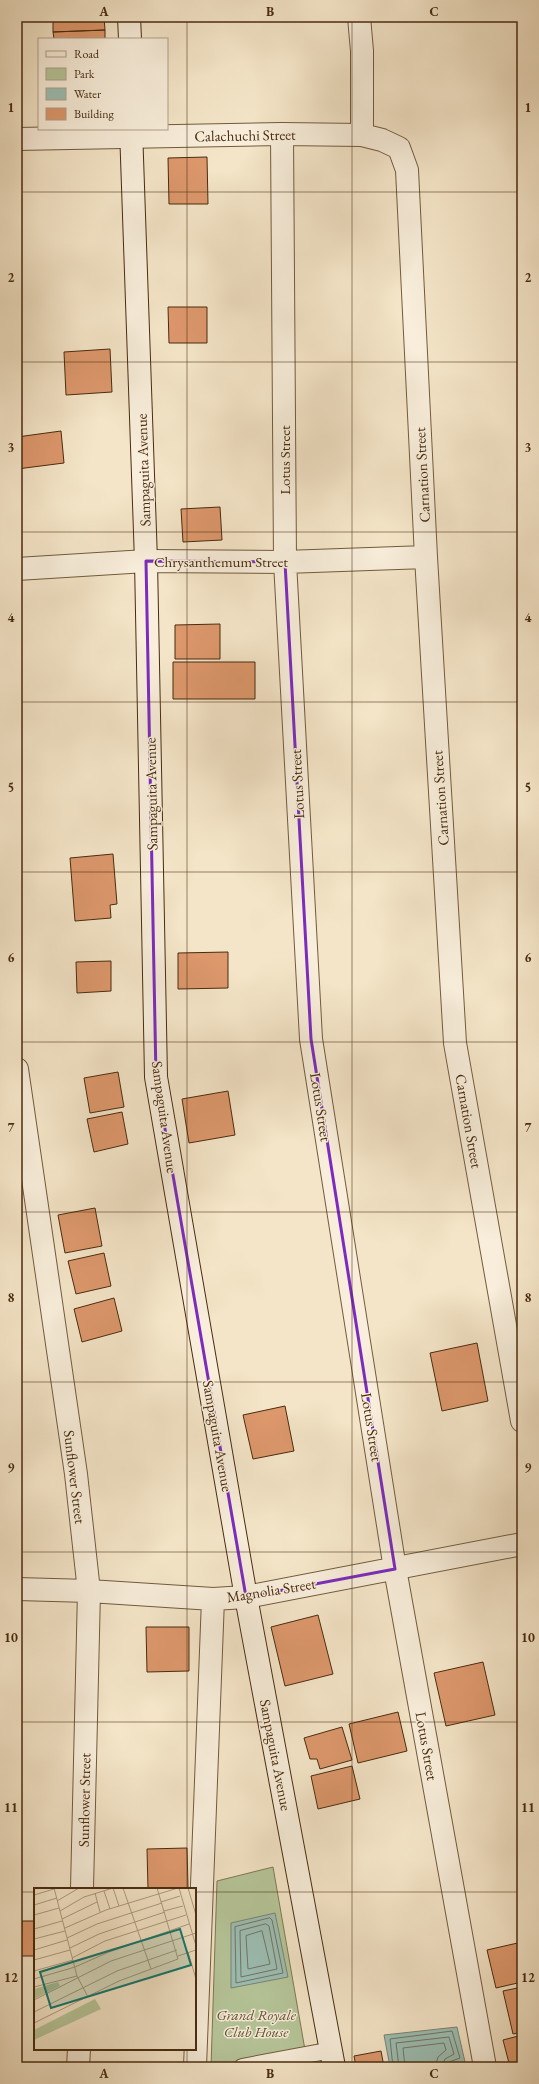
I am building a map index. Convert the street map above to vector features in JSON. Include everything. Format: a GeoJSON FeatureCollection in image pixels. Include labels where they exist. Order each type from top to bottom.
{"type":"FeatureCollection","features":[{"type":"Feature","properties":{"kind":"street"},"geometry":{"type":"LineString","coordinates":[[129,17],[130,38]]}},
{"type":"Feature","properties":{"kind":"street"},"geometry":{"type":"LineString","coordinates":[[359,17],[362,51],[362,135]]}},
{"type":"Feature","properties":{"kind":"street","name":"Calachuchi Street"},"geometry":{"type":"LineString","coordinates":[[17,139],[131,133],[362,135],[382,140],[399,148],[407,170]]}},
{"type":"Feature","properties":{"kind":"street","name":"Sampaguita Avenue"},"geometry":{"type":"LineString","coordinates":[[131,133],[146,561],[156,1077],[246,1597],[333,2059]]}},
{"type":"Feature","properties":{"kind":"street","name":"Lotus Street"},"geometry":{"type":"LineString","coordinates":[[282,134],[285,562],[311,1039],[395,1569],[485,2067]]}},
{"type":"Feature","properties":{"kind":"street","name":"Carnation Street"},"geometry":{"type":"LineString","coordinates":[[407,170],[426,557],[455,1043],[522,1421]]}},
{"type":"Feature","properties":{"kind":"street","name":"Chrysanthemum Street"},"geometry":{"type":"LineString","coordinates":[[17,569],[146,561],[285,562],[426,557]]}},
{"type":"Feature","properties":{"kind":"street","name":"Sunflower Street"},"geometry":{"type":"LineString","coordinates":[[17,1069],[76,1474],[89,1591],[82,1888]]}},
{"type":"Feature","properties":{"kind":"street","name":"Magnolia Street"},"geometry":{"type":"LineString","coordinates":[[17,1589],[89,1591],[213,1599],[246,1597],[522,1544]]}},
{"type":"Feature","properties":{"kind":"street"},"geometry":{"type":"LineString","coordinates":[[196,2041],[213,1599]]}},
{"type":"Feature","properties":{"kind":"street"},"geometry":{"type":"LineString","coordinates":[[78,2067],[79,2050]]}},
{"type":"Feature","properties":{"kind":"street"},"geometry":{"type":"LineString","coordinates":[[195,2067],[196,2050]]}},
{"type":"Feature","properties":{"kind":"lane"},"geometry":{"type":"LineString","coordinates":[[242,2067],[333,2059]]}},
{"type":"Feature","properties":{"kind":"highlighted area"},"geometry":{"type":"Polygon","coordinates":[[[146,561],[285,562],[311,1039],[395,1569],[246,1597],[156,1077],[146,561]]]}},
{"type":"Feature","properties":{"kind":"green space","name":"Grand Royale Club House"},"geometry":{"type":"Polygon","coordinates":[[[273,1867],[308,2067],[211,2067],[217,1881],[273,1867]]]}},
{"type":"Feature","properties":{"kind":"water"},"geometry":{"type":"Polygon","coordinates":[[[275,1913],[288,1977],[231,1988],[231,1923],[275,1913]]]}},
{"type":"Feature","properties":{"kind":"water"},"geometry":{"type":"Polygon","coordinates":[[[457,2027],[465,2062],[443,2067],[390,2067],[384,2035],[457,2027]]]}},
{"type":"Feature","properties":{"kind":"building"},"geometry":{"type":"Polygon","coordinates":[[[53,17],[104,17],[105,30],[53,32],[53,17]]]}},
{"type":"Feature","properties":{"kind":"building"},"geometry":{"type":"Polygon","coordinates":[[[105,30],[105,38],[54,38],[53,32],[105,30]]]}},
{"type":"Feature","properties":{"kind":"building"},"geometry":{"type":"Polygon","coordinates":[[[207,157],[208,204],[169,204],[168,158],[207,157]]]}},
{"type":"Feature","properties":{"kind":"building"},"geometry":{"type":"Polygon","coordinates":[[[168,307],[207,307],[207,343],[169,343],[168,307]]]}},
{"type":"Feature","properties":{"kind":"building"},"geometry":{"type":"Polygon","coordinates":[[[110,349],[112,392],[66,395],[64,352],[110,349]]]}},
{"type":"Feature","properties":{"kind":"building"},"geometry":{"type":"Polygon","coordinates":[[[61,431],[64,463],[17,469],[17,437],[61,431]]]}},
{"type":"Feature","properties":{"kind":"building"},"geometry":{"type":"Polygon","coordinates":[[[220,507],[222,540],[183,542],[181,509],[220,507]]]}},
{"type":"Feature","properties":{"kind":"building"},"geometry":{"type":"Polygon","coordinates":[[[220,624],[220,659],[175,659],[175,625],[220,624]]]}},
{"type":"Feature","properties":{"kind":"building"},"geometry":{"type":"Polygon","coordinates":[[[173,662],[255,662],[255,699],[173,699],[173,662]]]}},
{"type":"Feature","properties":{"kind":"building"},"geometry":{"type":"Polygon","coordinates":[[[113,854],[117,904],[110,905],[111,918],[75,921],[70,858],[113,854]]]}},
{"type":"Feature","properties":{"kind":"building"},"geometry":{"type":"Polygon","coordinates":[[[228,952],[228,988],[178,989],[178,953],[228,952]]]}},
{"type":"Feature","properties":{"kind":"building"},"geometry":{"type":"Polygon","coordinates":[[[111,961],[111,991],[77,993],[76,962],[111,961]]]}},
{"type":"Feature","properties":{"kind":"building"},"geometry":{"type":"Polygon","coordinates":[[[118,1072],[124,1107],[90,1113],[84,1078],[118,1072]]]}},
{"type":"Feature","properties":{"kind":"building"},"geometry":{"type":"Polygon","coordinates":[[[228,1091],[235,1135],[189,1143],[182,1099],[228,1091]]]}},
{"type":"Feature","properties":{"kind":"building"},"geometry":{"type":"Polygon","coordinates":[[[122,1112],[128,1144],[94,1152],[87,1119],[122,1112]]]}},
{"type":"Feature","properties":{"kind":"building"},"geometry":{"type":"Polygon","coordinates":[[[95,1208],[102,1246],[65,1253],[58,1215],[95,1208]]]}},
{"type":"Feature","properties":{"kind":"building"},"geometry":{"type":"Polygon","coordinates":[[[104,1253],[111,1286],[76,1294],[68,1261],[104,1253]]]}},
{"type":"Feature","properties":{"kind":"building"},"geometry":{"type":"Polygon","coordinates":[[[114,1298],[122,1331],[82,1342],[74,1309],[114,1298]]]}},
{"type":"Feature","properties":{"kind":"building"},"geometry":{"type":"Polygon","coordinates":[[[477,1343],[488,1401],[442,1411],[430,1353],[477,1343]]]}},
{"type":"Feature","properties":{"kind":"building"},"geometry":{"type":"Polygon","coordinates":[[[285,1406],[294,1451],[253,1459],[243,1415],[285,1406]]]}},
{"type":"Feature","properties":{"kind":"building"},"geometry":{"type":"Polygon","coordinates":[[[318,1615],[333,1674],[285,1686],[271,1627],[318,1615]]]}},
{"type":"Feature","properties":{"kind":"building"},"geometry":{"type":"Polygon","coordinates":[[[146,1627],[189,1627],[189,1671],[147,1672],[146,1627]]]}},
{"type":"Feature","properties":{"kind":"building"},"geometry":{"type":"Polygon","coordinates":[[[483,1662],[495,1715],[446,1726],[434,1673],[483,1662]]]}},
{"type":"Feature","properties":{"kind":"building"},"geometry":{"type":"Polygon","coordinates":[[[398,1712],[407,1751],[358,1763],[349,1724],[398,1712]]]}},
{"type":"Feature","properties":{"kind":"building"},"geometry":{"type":"Polygon","coordinates":[[[342,1727],[352,1760],[320,1769],[317,1759],[310,1759],[304,1738],[342,1727]]]}},
{"type":"Feature","properties":{"kind":"building"},"geometry":{"type":"Polygon","coordinates":[[[352,1766],[360,1799],[318,1809],[311,1776],[352,1766]]]}},
{"type":"Feature","properties":{"kind":"building"},"geometry":{"type":"Polygon","coordinates":[[[187,1848],[188,1888],[148,1888],[147,1849],[187,1848]]]}},
{"type":"Feature","properties":{"kind":"building"},"geometry":{"type":"Polygon","coordinates":[[[22,1921],[34,1921],[34,1956],[21,1956],[22,1921]]]}},
{"type":"Feature","properties":{"kind":"building"},"geometry":{"type":"Polygon","coordinates":[[[522,1942],[522,1982],[496,1988],[487,1950],[522,1942]]]}},
{"type":"Feature","properties":{"kind":"building"},"geometry":{"type":"Polygon","coordinates":[[[522,1987],[522,2032],[513,2034],[503,1991],[522,1987]]]}},
{"type":"Feature","properties":{"kind":"building"},"geometry":{"type":"Polygon","coordinates":[[[522,2035],[522,2067],[510,2067],[503,2040],[522,2035]]]}},
{"type":"Feature","properties":{"kind":"building"},"geometry":{"type":"Polygon","coordinates":[[[381,2051],[384,2067],[356,2067],[354,2056],[381,2051]]]}}]}
